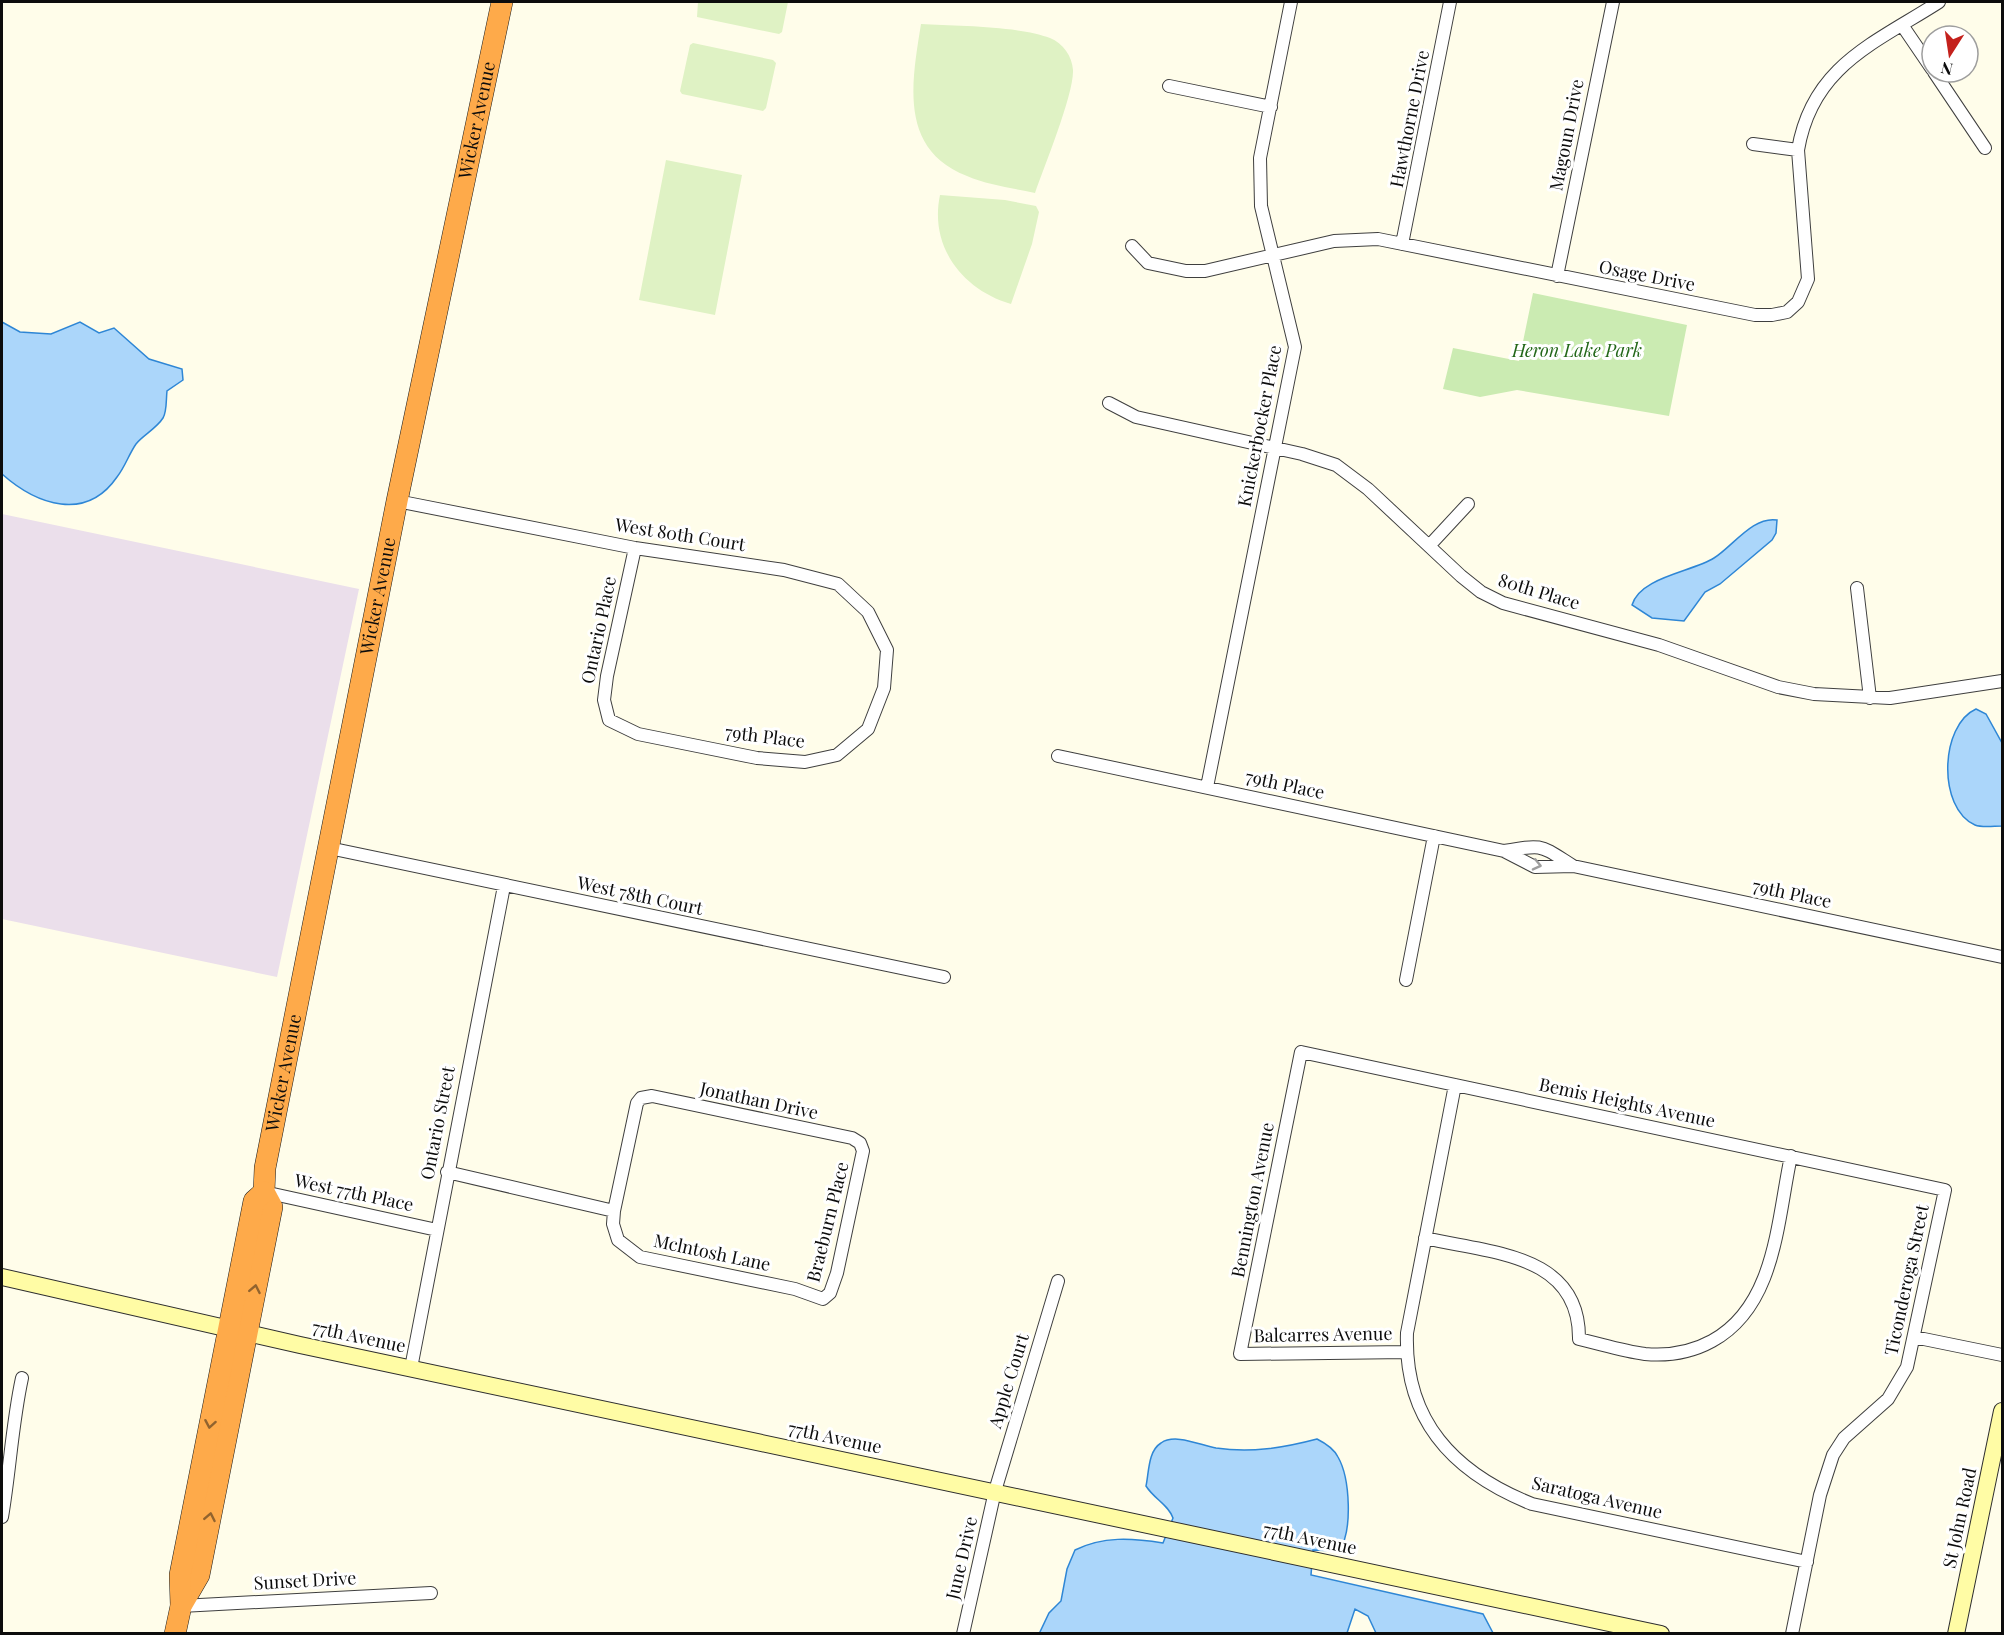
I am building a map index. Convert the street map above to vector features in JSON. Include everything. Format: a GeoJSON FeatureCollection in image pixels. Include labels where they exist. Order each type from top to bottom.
{"type":"FeatureCollection","features":[{"type":"Feature","properties":{"kind":"highway","name":"Wicker Avenue"},"geometry":{"type":"LineString","coordinates":[[176,1634],[181,1606],[199,1575],[237,1331],[254,1201],[264,1192],[265,1168],[397,501],[502,2]]}},
{"type":"Feature","properties":{"kind":"street","name":"Knickerbocker Place"},"geometry":{"type":"LineString","coordinates":[[1207,787],[1295,347],[1261,206],[1260,182],[1260,158],[1291,2]]}},
{"type":"Feature","properties":{"kind":"street","name":"Hawthorne Drive"},"geometry":{"type":"LineString","coordinates":[[1402,244],[1450,2]]}},
{"type":"Feature","properties":{"kind":"street","name":"Magoun Drive"},"geometry":{"type":"LineString","coordinates":[[1557,276],[1613,2]]}},
{"type":"Feature","properties":{"kind":"street","name":"Osage Drive"},"geometry":{"type":"LineString","coordinates":[[1132,246],[1148,263],[1186,271],[1224,269],[1334,241],[1354,238],[1378,239],[1755,315],[1787,312],[1798,302],[1808,279],[1798,150],[1802,128],[1824,84],[1844,63],[1939,2]]}},
{"type":"Feature","properties":{"kind":"street"},"geometry":{"type":"LineString","coordinates":[[1902,25],[1920,52]]}},
{"type":"Feature","properties":{"kind":"street"},"geometry":{"type":"LineString","coordinates":[[1942,84],[1985,148]]}},
{"type":"Feature","properties":{"kind":"street"},"geometry":{"type":"LineString","coordinates":[[1169,86],[1270,107]]}},
{"type":"Feature","properties":{"kind":"street"},"geometry":{"type":"LineString","coordinates":[[1753,144],[1798,150]]}},
{"type":"Feature","properties":{"kind":"street","name":"80th Place"},"geometry":{"type":"LineString","coordinates":[[1109,403],[1136,417],[1275,448],[1335,465],[1368,489],[1481,592],[1503,603],[1659,645],[1778,687],[1814,694],[1870,698],[1915,696],[2002,681]]}},
{"type":"Feature","properties":{"kind":"street","name":"West 80th Court"},"geometry":{"type":"LineString","coordinates":[[397,501],[635,548],[784,570],[838,584],[868,612],[886,650],[884,688]]}},
{"type":"Feature","properties":{"kind":"street"},"geometry":{"type":"LineString","coordinates":[[1429,546],[1468,504]]}},
{"type":"Feature","properties":{"kind":"street","name":"Ontario Place"},"geometry":{"type":"LineString","coordinates":[[609,720],[604,700],[607,676],[635,548]]}},
{"type":"Feature","properties":{"kind":"street"},"geometry":{"type":"LineString","coordinates":[[1857,588],[1870,698]]}},
{"type":"Feature","properties":{"kind":"street","name":"79th Place"},"geometry":{"type":"LineString","coordinates":[[609,720],[638,734],[757,758],[805,762],[837,755],[868,729],[884,688]]}},
{"type":"Feature","properties":{"kind":"street","name":"79th Place"},"geometry":{"type":"LineString","coordinates":[[1058,756],[1504,851],[1535,867],[1573,866],[2002,957]]}},
{"type":"Feature","properties":{"kind":"street"},"geometry":{"type":"LineString","coordinates":[[1406,980],[1434,836]]}},
{"type":"Feature","properties":{"kind":"street","name":"79th Place"},"geometry":{"type":"LineString","coordinates":[[1504,851],[1537,845],[1549,849],[1573,866]]}},
{"type":"Feature","properties":{"kind":"street","name":"West 78th Court"},"geometry":{"type":"LineString","coordinates":[[329,848],[944,977]]}},
{"type":"Feature","properties":{"kind":"street","name":"Ontario Street"},"geometry":{"type":"LineString","coordinates":[[411,1368],[504,886]]}},
{"type":"Feature","properties":{"kind":"street","name":"Bemis Heights Avenue"},"geometry":{"type":"LineString","coordinates":[[1301,1052],[1945,1190]]}},
{"type":"Feature","properties":{"kind":"street","name":"Bennington Avenue"},"geometry":{"type":"LineString","coordinates":[[1240,1354],[1301,1052]]}},
{"type":"Feature","properties":{"kind":"street","name":"Saratoga Avenue"},"geometry":{"type":"LineString","coordinates":[[1455,1085],[1410,1310],[1407,1352],[1416,1399],[1434,1434],[1448,1452],[1498,1490],[1532,1504],[1807,1562]]}},
{"type":"Feature","properties":{"kind":"street","name":"Jonathan Drive"},"geometry":{"type":"LineString","coordinates":[[614,1211],[637,1103],[641,1098],[652,1096],[852,1138],[860,1143],[863,1151]]}},
{"type":"Feature","properties":{"kind":"street","name":"Braeburn Place"},"geometry":{"type":"LineString","coordinates":[[823,1299],[830,1293],[837,1273],[863,1151]]}},
{"type":"Feature","properties":{"kind":"street"},"geometry":{"type":"LineString","coordinates":[[1425,1238],[1533,1263],[1553,1275],[1569,1292],[1576,1308],[1579,1339],[1646,1354],[1692,1350],[1725,1334],[1741,1320],[1754,1303],[1766,1276],[1791,1156]]}},
{"type":"Feature","properties":{"kind":"street"},"geometry":{"type":"LineString","coordinates":[[447,1172],[614,1211]]}},
{"type":"Feature","properties":{"kind":"street","name":"Ticonderoga Street"},"geometry":{"type":"LineString","coordinates":[[1792,1634],[1824,1477],[1833,1455],[1844,1438],[1888,1399],[1907,1367],[1945,1190]]}},
{"type":"Feature","properties":{"kind":"street","name":"West 77th Place"},"geometry":{"type":"LineString","coordinates":[[264,1192],[436,1230]]}},
{"type":"Feature","properties":{"kind":"street","name":"Mclntosh Lane"},"geometry":{"type":"LineString","coordinates":[[614,1211],[613,1224],[618,1240],[640,1257],[795,1289],[823,1299]]}},
{"type":"Feature","properties":{"kind":"street","name":"77th Avenue"},"geometry":{"type":"LineString","coordinates":[[2,1277],[237,1331],[1660,1634]]}},
{"type":"Feature","properties":{"kind":"street","name":"Apple Court"},"geometry":{"type":"LineString","coordinates":[[995,1491],[1058,1281]]}},
{"type":"Feature","properties":{"kind":"street"},"geometry":{"type":"LineString","coordinates":[[1914,1337],[2002,1355]]}},
{"type":"Feature","properties":{"kind":"street","name":"Balcarres Avenue"},"geometry":{"type":"LineString","coordinates":[[1240,1354],[1407,1352]]}},
{"type":"Feature","properties":{"kind":"street"},"geometry":{"type":"LineString","coordinates":[[2,1517],[12,1462],[14,1416],[22,1378]]}},
{"type":"Feature","properties":{"kind":"street","name":"St John Road"},"geometry":{"type":"LineString","coordinates":[[1956,1634],[2002,1411]]}},
{"type":"Feature","properties":{"kind":"street","name":"June Drive"},"geometry":{"type":"LineString","coordinates":[[963,1634],[995,1491]]}},
{"type":"Feature","properties":{"kind":"street","name":"Sunset Drive"},"geometry":{"type":"LineString","coordinates":[[181,1606],[431,1593]]}},
{"type":"Feature","properties":{"kind":"shaded area"},"geometry":{"type":"Polygon","coordinates":[[[2,514],[359,589],[277,977],[2,919],[2,514]]]}},
{"type":"Feature","properties":{"kind":"green space"},"geometry":{"type":"Polygon","coordinates":[[[698,2],[788,2],[782,32],[779,34],[697,17],[698,2]]]}},
{"type":"Feature","properties":{"kind":"green space"},"geometry":{"type":"Polygon","coordinates":[[[921,24],[1022,31],[1050,38],[1066,51],[1073,70],[1069,96],[1035,193],[967,176],[945,164],[929,149],[920,131],[913,90],[921,24]]]}},
{"type":"Feature","properties":{"kind":"green space"},"geometry":{"type":"Polygon","coordinates":[[[693,43],[773,60],[776,63],[766,108],[763,111],[682,94],[680,91],[690,45],[693,43]]]}},
{"type":"Feature","properties":{"kind":"green space"},"geometry":{"type":"Polygon","coordinates":[[[666,160],[742,175],[715,315],[639,300],[666,160]]]}},
{"type":"Feature","properties":{"kind":"green space"},"geometry":{"type":"Polygon","coordinates":[[[940,195],[1005,200],[1036,206],[1039,212],[1032,244],[1011,304],[978,288],[953,264],[940,232],[938,214],[940,195]]]}},
{"type":"Feature","properties":{"kind":"green space","name":"Heron Lake Park"},"geometry":{"type":"Polygon","coordinates":[[[1533,293],[1687,325],[1669,416],[1517,390],[1480,397],[1443,389],[1453,348],[1519,361],[1533,293]]]}},
{"type":"Feature","properties":{"kind":"water"},"geometry":{"type":"Polygon","coordinates":[[[2,322],[20,332],[51,334],[80,322],[99,333],[114,328],[149,359],[182,369],[183,380],[167,391],[163,418],[136,444],[117,477],[105,491],[91,500],[76,504],[61,504],[46,500],[30,494],[2,474],[2,322]]]}},
{"type":"Feature","properties":{"kind":"water"},"geometry":{"type":"Polygon","coordinates":[[[1768,520],[1777,520],[1776,533],[1772,540],[1720,584],[1705,592],[1684,621],[1652,618],[1632,605],[1645,588],[1668,576],[1714,558],[1752,527],[1768,520]]]}},
{"type":"Feature","properties":{"kind":"water"},"geometry":{"type":"Polygon","coordinates":[[[1976,709],[1986,714],[2002,743],[2002,826],[1978,826],[1963,816],[1954,802],[1949,785],[1950,748],[1955,731],[1964,718],[1976,709]]]}},
{"type":"Feature","properties":{"kind":"water"},"geometry":{"type":"Polygon","coordinates":[[[1180,1439],[1216,1448],[1254,1450],[1317,1439],[1334,1451],[1342,1466],[1347,1491],[1348,1518],[1339,1551],[1313,1550],[1311,1575],[1483,1614],[1493,1633],[1376,1633],[1368,1616],[1355,1609],[1347,1633],[1039,1634],[1049,1613],[1061,1601],[1067,1569],[1075,1550],[1096,1542],[1118,1539],[1163,1543],[1173,1518],[1168,1509],[1146,1486],[1151,1456],[1161,1443],[1180,1439]]]}}]}
